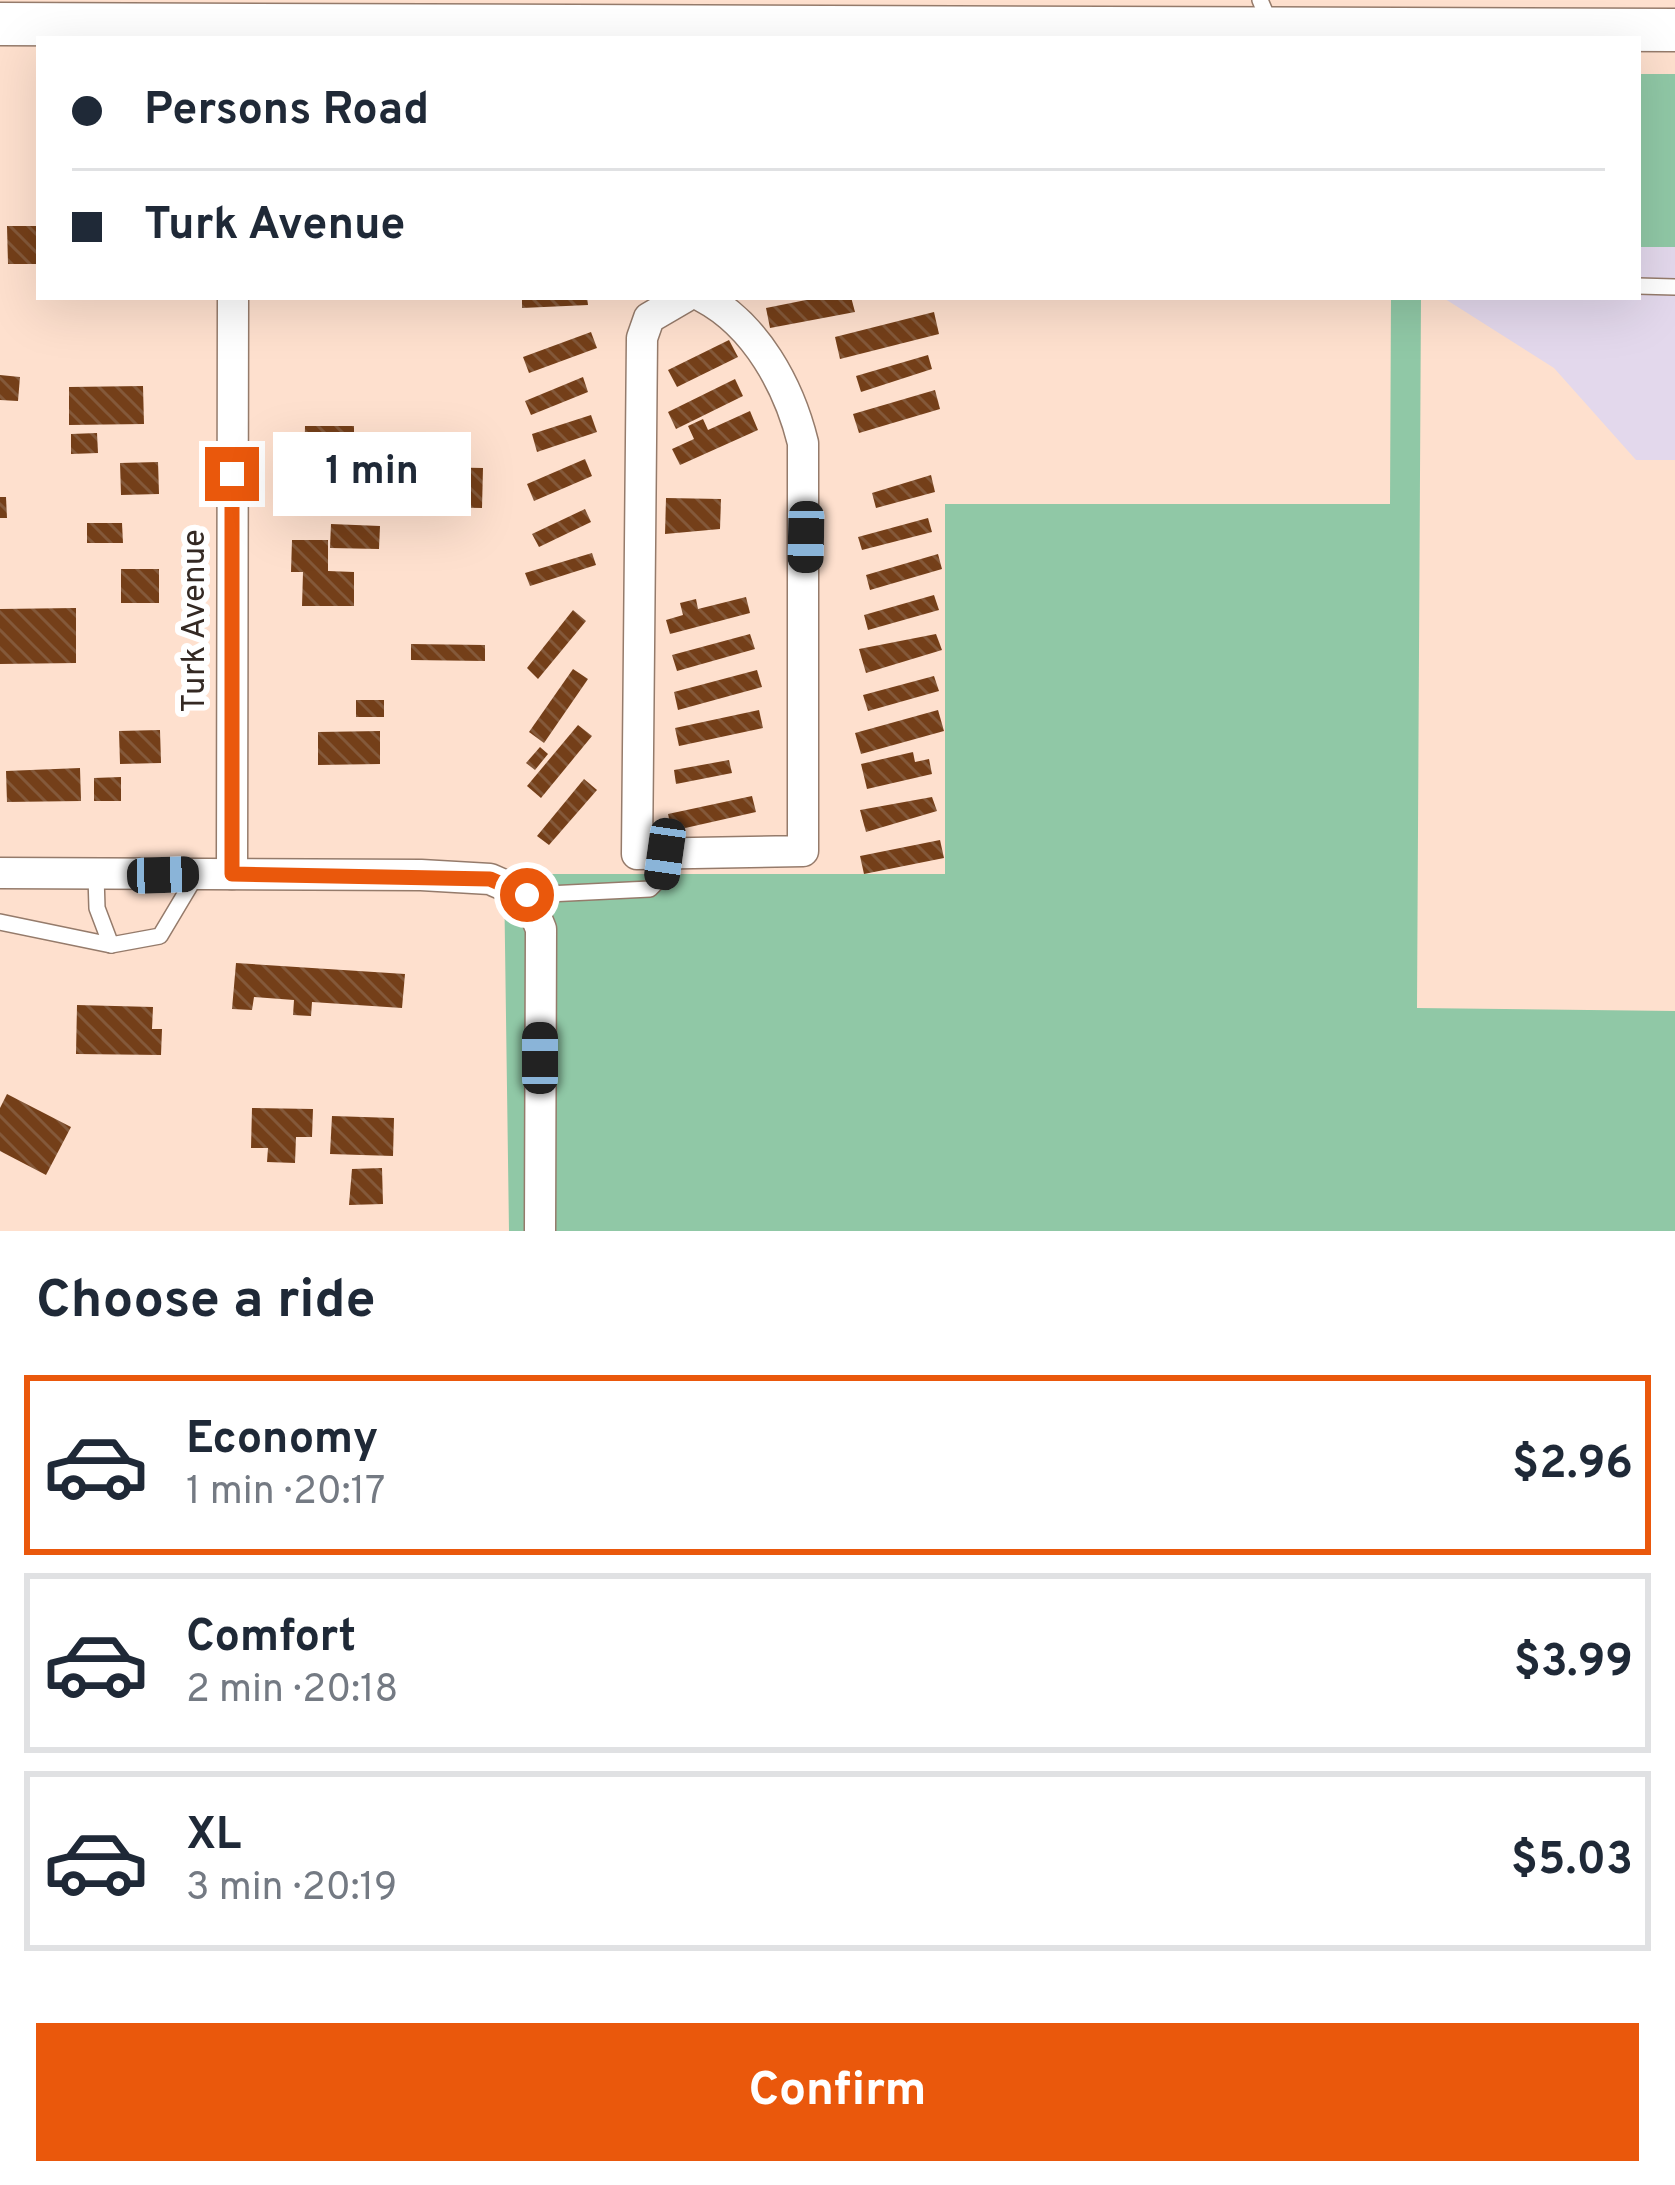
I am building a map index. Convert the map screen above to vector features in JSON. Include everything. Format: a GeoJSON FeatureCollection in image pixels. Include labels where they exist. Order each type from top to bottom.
{"type":"FeatureCollection","features":[{"type":"Feature","properties":{"kind":"main road"},"geometry":{"type":"LineString","coordinates":[[0,24],[233,32],[644,20],[697,33],[863,33],[1266,14],[1381,23],[1662,25]]}},
{"type":"Feature","properties":{"kind":"street","name":"Turk Avenue"},"geometry":{"type":"LineString","coordinates":[[232,874],[233,300]]}},
{"type":"Feature","properties":{"kind":"street"},"geometry":{"type":"LineString","coordinates":[[680,300],[649,318],[642,338],[637,854],[802,851],[802,443],[792,400],[733,313],[709,300]]}},
{"type":"Feature","properties":{"kind":"street"},"geometry":{"type":"LineString","coordinates":[[0,873],[490,879],[527,895],[541,929],[540,1231]]}},
{"type":"Feature","properties":{"kind":"lane"},"geometry":{"type":"LineString","coordinates":[[1641,286],[1675,287]]}},
{"type":"Feature","properties":{"kind":"lane"},"geometry":{"type":"LineString","coordinates":[[527,895],[650,889],[662,878],[665,854]]}},
{"type":"Feature","properties":{"kind":"lane"},"geometry":{"type":"LineString","coordinates":[[0,922],[111,945],[160,936],[197,874]]}},
{"type":"Feature","properties":{"kind":"lane"},"geometry":{"type":"LineString","coordinates":[[96,876],[98,908],[111,945]]}},
{"type":"Feature","properties":{"kind":"shaded area"},"geometry":{"type":"Polygon","coordinates":[[[1641,247],[1675,247],[1675,460],[1636,460],[1554,368],[1447,300],[1641,300],[1641,247]]]}},
{"type":"Feature","properties":{"kind":"green space"},"geometry":{"type":"Polygon","coordinates":[[[1641,74],[1675,74],[1675,247],[1641,247],[1641,74]]]}},
{"type":"Feature","properties":{"kind":"green space"},"geometry":{"type":"Polygon","coordinates":[[[1391,300],[1421,300],[1417,1008],[1675,1011],[1675,1231],[509,1231],[504,874],[945,874],[945,504],[1390,504],[1391,300]]]}},
{"type":"Feature","properties":{"kind":"building"},"geometry":{"type":"Polygon","coordinates":[[[7,226],[36,226],[36,264],[8,264],[7,226]]]}},
{"type":"Feature","properties":{"kind":"building"},"geometry":{"type":"Polygon","coordinates":[[[522,300],[587,300],[588,305],[522,308],[522,300]]]}},
{"type":"Feature","properties":{"kind":"building"},"geometry":{"type":"Polygon","coordinates":[[[806,300],[852,300],[855,312],[770,328],[766,308],[806,300]]]}},
{"type":"Feature","properties":{"kind":"building"},"geometry":{"type":"Polygon","coordinates":[[[934,312],[939,334],[840,359],[835,337],[934,312]]]}},
{"type":"Feature","properties":{"kind":"building"},"geometry":{"type":"Polygon","coordinates":[[[591,332],[597,348],[529,373],[523,357],[591,332]]]}},
{"type":"Feature","properties":{"kind":"building"},"geometry":{"type":"Polygon","coordinates":[[[729,340],[738,357],[677,387],[668,370],[729,340]]]}},
{"type":"Feature","properties":{"kind":"building"},"geometry":{"type":"Polygon","coordinates":[[[928,355],[932,369],[861,392],[856,376],[928,355]]]}},
{"type":"Feature","properties":{"kind":"building"},"geometry":{"type":"Polygon","coordinates":[[[0,375],[20,377],[18,401],[0,400],[0,375]]]}},
{"type":"Feature","properties":{"kind":"building"},"geometry":{"type":"Polygon","coordinates":[[[583,377],[588,392],[531,415],[525,401],[583,377]]]}},
{"type":"Feature","properties":{"kind":"building"},"geometry":{"type":"Polygon","coordinates":[[[735,379],[743,396],[676,429],[668,412],[735,379]]]}},
{"type":"Feature","properties":{"kind":"building"},"geometry":{"type":"Polygon","coordinates":[[[143,386],[144,424],[69,425],[69,387],[143,386]]]}},
{"type":"Feature","properties":{"kind":"building"},"geometry":{"type":"Polygon","coordinates":[[[935,390],[940,409],[859,433],[853,414],[935,390]]]}},
{"type":"Feature","properties":{"kind":"building"},"geometry":{"type":"Polygon","coordinates":[[[750,411],[758,430],[680,465],[672,449],[694,439],[688,426],[703,419],[708,430],[750,411]]]}},
{"type":"Feature","properties":{"kind":"building"},"geometry":{"type":"Polygon","coordinates":[[[591,415],[597,432],[537,452],[532,434],[591,415]]]}},
{"type":"Feature","properties":{"kind":"building"},"geometry":{"type":"Polygon","coordinates":[[[305,426],[354,426],[354,443],[386,444],[386,475],[354,474],[353,494],[316,494],[317,467],[304,467],[305,426]]]}},
{"type":"Feature","properties":{"kind":"building"},"geometry":{"type":"Polygon","coordinates":[[[97,433],[98,453],[71,454],[71,434],[97,433]]]}},
{"type":"Feature","properties":{"kind":"building"},"geometry":{"type":"Polygon","coordinates":[[[585,459],[592,476],[534,501],[527,484],[585,459]]]}},
{"type":"Feature","properties":{"kind":"building"},"geometry":{"type":"Polygon","coordinates":[[[158,462],[159,494],[121,495],[120,463],[158,462]]]}},
{"type":"Feature","properties":{"kind":"building"},"geometry":{"type":"Polygon","coordinates":[[[431,467],[483,468],[482,508],[430,507],[431,467]]]}},
{"type":"Feature","properties":{"kind":"building"},"geometry":{"type":"Polygon","coordinates":[[[931,475],[935,492],[876,508],[872,493],[931,475]]]}},
{"type":"Feature","properties":{"kind":"building"},"geometry":{"type":"Polygon","coordinates":[[[0,497],[6,497],[7,518],[0,518],[0,497]]]}},
{"type":"Feature","properties":{"kind":"building"},"geometry":{"type":"Polygon","coordinates":[[[666,498],[721,499],[720,529],[665,534],[666,498]]]}},
{"type":"Feature","properties":{"kind":"building"},"geometry":{"type":"Polygon","coordinates":[[[585,509],[591,522],[539,547],[532,534],[585,509]]]}},
{"type":"Feature","properties":{"kind":"building"},"geometry":{"type":"Polygon","coordinates":[[[928,518],[932,532],[862,550],[858,537],[928,518]]]}},
{"type":"Feature","properties":{"kind":"building"},"geometry":{"type":"Polygon","coordinates":[[[87,523],[122,523],[123,543],[87,543],[87,523]]]}},
{"type":"Feature","properties":{"kind":"building"},"geometry":{"type":"Polygon","coordinates":[[[331,524],[380,526],[379,549],[330,548],[331,524]]]}},
{"type":"Feature","properties":{"kind":"building"},"geometry":{"type":"Polygon","coordinates":[[[292,540],[328,540],[328,571],[354,572],[354,606],[302,606],[303,572],[291,572],[292,540]]]}},
{"type":"Feature","properties":{"kind":"building"},"geometry":{"type":"Polygon","coordinates":[[[592,553],[596,565],[530,586],[525,573],[592,553]]]}},
{"type":"Feature","properties":{"kind":"building"},"geometry":{"type":"Polygon","coordinates":[[[938,554],[942,569],[870,590],[866,575],[938,554]]]}},
{"type":"Feature","properties":{"kind":"building"},"geometry":{"type":"Polygon","coordinates":[[[121,569],[159,569],[159,603],[121,603],[121,569]]]}},
{"type":"Feature","properties":{"kind":"building"},"geometry":{"type":"Polygon","coordinates":[[[934,595],[939,610],[868,630],[864,615],[934,595]]]}},
{"type":"Feature","properties":{"kind":"building"},"geometry":{"type":"Polygon","coordinates":[[[746,597],[750,613],[670,634],[666,620],[683,615],[680,603],[696,599],[698,609],[746,597]]]}},
{"type":"Feature","properties":{"kind":"building"},"geometry":{"type":"Polygon","coordinates":[[[76,608],[76,663],[0,664],[0,609],[76,608]]]}},
{"type":"Feature","properties":{"kind":"building"},"geometry":{"type":"Polygon","coordinates":[[[573,610],[586,621],[538,679],[527,668],[573,610]]]}},
{"type":"Feature","properties":{"kind":"building"},"geometry":{"type":"Polygon","coordinates":[[[750,634],[755,649],[677,671],[672,655],[750,634]]]}},
{"type":"Feature","properties":{"kind":"building"},"geometry":{"type":"Polygon","coordinates":[[[936,634],[942,650],[866,673],[859,649],[936,634]]]}},
{"type":"Feature","properties":{"kind":"building"},"geometry":{"type":"Polygon","coordinates":[[[411,644],[485,645],[485,661],[411,660],[411,644]]]}},
{"type":"Feature","properties":{"kind":"building"},"geometry":{"type":"Polygon","coordinates":[[[573,669],[588,679],[544,743],[529,732],[573,669]]]}},
{"type":"Feature","properties":{"kind":"building"},"geometry":{"type":"Polygon","coordinates":[[[757,670],[762,687],[678,710],[674,692],[757,670]]]}},
{"type":"Feature","properties":{"kind":"building"},"geometry":{"type":"Polygon","coordinates":[[[934,676],[939,691],[868,711],[863,695],[934,676]]]}},
{"type":"Feature","properties":{"kind":"building"},"geometry":{"type":"Polygon","coordinates":[[[356,700],[384,700],[384,717],[356,717],[356,700]]]}},
{"type":"Feature","properties":{"kind":"building"},"geometry":{"type":"Polygon","coordinates":[[[759,710],[763,728],[679,746],[675,728],[759,710]]]}},
{"type":"Feature","properties":{"kind":"building"},"geometry":{"type":"Polygon","coordinates":[[[938,710],[944,731],[861,754],[855,733],[938,710]]]}},
{"type":"Feature","properties":{"kind":"building"},"geometry":{"type":"Polygon","coordinates":[[[578,725],[592,736],[541,798],[527,786],[578,725]]]}},
{"type":"Feature","properties":{"kind":"building"},"geometry":{"type":"Polygon","coordinates":[[[160,730],[161,763],[120,764],[119,731],[160,730]]]}},
{"type":"Feature","properties":{"kind":"building"},"geometry":{"type":"Polygon","coordinates":[[[380,731],[380,764],[318,765],[318,732],[380,731]]]}},
{"type":"Feature","properties":{"kind":"building"},"geometry":{"type":"Polygon","coordinates":[[[540,747],[548,754],[535,770],[526,763],[540,747]]]}},
{"type":"Feature","properties":{"kind":"building"},"geometry":{"type":"Polygon","coordinates":[[[913,752],[915,762],[929,759],[932,774],[867,789],[861,764],[913,752]]]}},
{"type":"Feature","properties":{"kind":"building"},"geometry":{"type":"Polygon","coordinates":[[[729,760],[732,773],[676,784],[674,770],[729,760]]]}},
{"type":"Feature","properties":{"kind":"building"},"geometry":{"type":"Polygon","coordinates":[[[80,768],[81,801],[7,802],[6,771],[80,768]]]}},
{"type":"Feature","properties":{"kind":"building"},"geometry":{"type":"Polygon","coordinates":[[[121,777],[121,801],[94,801],[94,778],[121,777]]]}},
{"type":"Feature","properties":{"kind":"building"},"geometry":{"type":"Polygon","coordinates":[[[584,779],[597,790],[549,845],[537,836],[584,779]]]}},
{"type":"Feature","properties":{"kind":"building"},"geometry":{"type":"Polygon","coordinates":[[[752,796],[756,812],[672,831],[668,814],[752,796]]]}},
{"type":"Feature","properties":{"kind":"building"},"geometry":{"type":"Polygon","coordinates":[[[932,797],[937,811],[866,832],[860,810],[932,797]]]}},
{"type":"Feature","properties":{"kind":"building"},"geometry":{"type":"Polygon","coordinates":[[[940,840],[944,858],[864,874],[860,856],[940,840]]]}},
{"type":"Feature","properties":{"kind":"building"},"geometry":{"type":"Polygon","coordinates":[[[236,963],[405,974],[402,1008],[312,1002],[311,1016],[293,1015],[294,1000],[254,997],[252,1010],[232,1009],[236,963]]]}},
{"type":"Feature","properties":{"kind":"building"},"geometry":{"type":"Polygon","coordinates":[[[77,1005],[153,1007],[152,1029],[162,1029],[161,1055],[76,1054],[77,1005]]]}},
{"type":"Feature","properties":{"kind":"building"},"geometry":{"type":"Polygon","coordinates":[[[7,1094],[71,1127],[46,1175],[0,1151],[0,1108],[7,1094]]]}},
{"type":"Feature","properties":{"kind":"building"},"geometry":{"type":"Polygon","coordinates":[[[252,1108],[313,1109],[312,1137],[296,1137],[295,1163],[267,1162],[268,1148],[251,1148],[252,1108]]]}},
{"type":"Feature","properties":{"kind":"building"},"geometry":{"type":"Polygon","coordinates":[[[332,1116],[394,1118],[393,1156],[330,1154],[332,1116]]]}},
{"type":"Feature","properties":{"kind":"building"},"geometry":{"type":"Polygon","coordinates":[[[382,1168],[383,1204],[349,1205],[352,1169],[382,1168]]]}},
{"type":"Feature","properties":{"kind":"route"},"geometry":{"type":"LineString","coordinates":[[232,474],[232,874],[490,879],[527,895]]}}]}
